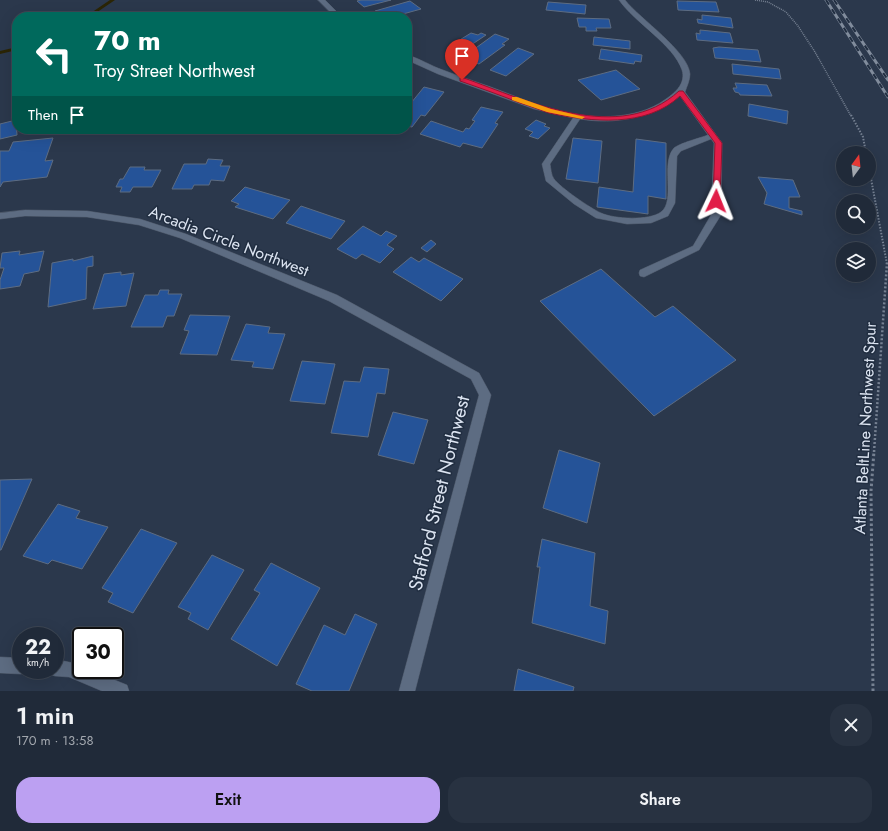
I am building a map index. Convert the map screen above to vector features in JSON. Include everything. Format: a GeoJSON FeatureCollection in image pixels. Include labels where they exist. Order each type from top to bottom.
{"type":"FeatureCollection","features":[{"type":"Feature","properties":{"kind":"street"},"geometry":{"type":"LineString","coordinates":[[321,0],[334,12]]}},
{"type":"Feature","properties":{"kind":"street"},"geometry":{"type":"LineString","coordinates":[[412,59],[549,111],[589,118],[616,118],[636,115],[665,105],[681,92],[686,81],[686,71],[681,59],[628,8],[622,0]]}},
{"type":"Feature","properties":{"kind":"street"},"geometry":{"type":"LineString","coordinates":[[644,273],[696,248],[716,215],[718,143],[681,92]]}},
{"type":"Feature","properties":{"kind":"street"},"geometry":{"type":"LineString","coordinates":[[578,116],[546,164],[549,179],[577,202],[599,216],[627,221],[651,220],[665,214],[671,203],[673,156],[678,149],[713,136]]}},
{"type":"Feature","properties":{"kind":"street","name":"Arcadia Circle Northwest"},"geometry":{"type":"LineString","coordinates":[[0,216],[25,213],[87,214],[140,222],[183,236],[333,298],[411,341]]}},
{"type":"Feature","properties":{"kind":"street","name":"Stafford Street Northwest"},"geometry":{"type":"LineString","coordinates":[[407,691],[486,395],[475,376],[411,341]]}},
{"type":"Feature","properties":{"kind":"street"},"geometry":{"type":"LineString","coordinates":[[0,665],[12,666]]}},
{"type":"Feature","properties":{"kind":"street"},"geometry":{"type":"LineString","coordinates":[[64,668],[69,668],[121,691]]}},
{"type":"Feature","properties":{"kind":"path"},"geometry":{"type":"LineString","coordinates":[[755,0],[768,2],[786,12],[798,26],[815,52],[863,137],[865,146]]}},
{"type":"Feature","properties":{"kind":"path","name":"Atlanta BeltLine Northwest Spur"},"geometry":{"type":"LineString","coordinates":[[872,186],[887,264],[871,490],[872,691]]}},
{"type":"Feature","properties":{"kind":"building"},"geometry":{"type":"Polygon","coordinates":[[[391,0],[364,7],[357,1],[391,0]]]}},
{"type":"Feature","properties":{"kind":"building"},"geometry":{"type":"Polygon","coordinates":[[[410,1],[421,9],[410,12],[375,11],[410,1]]]}},
{"type":"Feature","properties":{"kind":"building"},"geometry":{"type":"Polygon","coordinates":[[[677,1],[716,2],[719,12],[678,10],[677,1]]]}},
{"type":"Feature","properties":{"kind":"building"},"geometry":{"type":"Polygon","coordinates":[[[548,2],[586,5],[585,14],[546,10],[548,2]]]}},
{"type":"Feature","properties":{"kind":"building"},"geometry":{"type":"Polygon","coordinates":[[[702,15],[731,18],[733,28],[698,23],[697,19],[702,20],[702,15]]]}},
{"type":"Feature","properties":{"kind":"building"},"geometry":{"type":"Polygon","coordinates":[[[577,18],[609,19],[611,28],[596,28],[597,31],[586,31],[586,27],[579,27],[577,18]]]}},
{"type":"Feature","properties":{"kind":"building"},"geometry":{"type":"Polygon","coordinates":[[[700,30],[730,33],[733,43],[697,40],[696,33],[700,34],[700,30]]]}},
{"type":"Feature","properties":{"kind":"building"},"geometry":{"type":"Polygon","coordinates":[[[471,33],[478,35],[481,33],[486,35],[465,49],[463,48],[460,50],[450,46],[471,33]]]}},
{"type":"Feature","properties":{"kind":"building"},"geometry":{"type":"Polygon","coordinates":[[[495,34],[509,39],[502,44],[505,45],[479,64],[462,58],[495,34]]]}},
{"type":"Feature","properties":{"kind":"building"},"geometry":{"type":"Polygon","coordinates":[[[594,37],[630,41],[630,49],[593,45],[594,37]]]}},
{"type":"Feature","properties":{"kind":"building"},"geometry":{"type":"Polygon","coordinates":[[[719,47],[758,50],[761,62],[715,58],[713,48],[719,47]]]}},
{"type":"Feature","properties":{"kind":"building"},"geometry":{"type":"Polygon","coordinates":[[[518,48],[534,54],[506,76],[490,70],[518,48]]]}},
{"type":"Feature","properties":{"kind":"building"},"geometry":{"type":"Polygon","coordinates":[[[601,49],[642,55],[641,62],[635,61],[634,64],[599,59],[601,49]]]}},
{"type":"Feature","properties":{"kind":"building"},"geometry":{"type":"Polygon","coordinates":[[[732,64],[779,69],[781,79],[733,74],[732,64]]]}},
{"type":"Feature","properties":{"kind":"building"},"geometry":{"type":"Polygon","coordinates":[[[616,70],[640,89],[601,100],[578,80],[616,70]]]}},
{"type":"Feature","properties":{"kind":"building"},"geometry":{"type":"Polygon","coordinates":[[[735,83],[767,85],[772,96],[740,95],[739,93],[735,92],[733,88],[737,88],[735,83]]]}},
{"type":"Feature","properties":{"kind":"building"},"geometry":{"type":"Polygon","coordinates":[[[424,87],[444,92],[425,116],[421,115],[412,127],[412,102],[424,87]]]}},
{"type":"Feature","properties":{"kind":"building"},"geometry":{"type":"Polygon","coordinates":[[[749,104],[788,111],[787,124],[748,116],[749,104]]]}},
{"type":"Feature","properties":{"kind":"building"},"geometry":{"type":"Polygon","coordinates":[[[481,107],[503,112],[495,123],[498,124],[482,148],[463,143],[460,147],[420,134],[431,121],[463,132],[466,128],[469,129],[475,121],[472,120],[481,107]]]}},
{"type":"Feature","properties":{"kind":"building"},"geometry":{"type":"Polygon","coordinates":[[[536,120],[546,124],[544,126],[550,128],[538,139],[529,136],[533,132],[525,129],[536,120]]]}},
{"type":"Feature","properties":{"kind":"building"},"geometry":{"type":"Polygon","coordinates":[[[12,121],[12,134],[17,135],[0,139],[0,124],[12,121]]]}},
{"type":"Feature","properties":{"kind":"building"},"geometry":{"type":"Polygon","coordinates":[[[53,138],[45,161],[53,160],[47,177],[3,182],[0,187],[0,151],[9,151],[13,142],[53,138]]]}},
{"type":"Feature","properties":{"kind":"building"},"geometry":{"type":"Polygon","coordinates":[[[573,138],[602,141],[598,183],[566,179],[573,138]]]}},
{"type":"Feature","properties":{"kind":"building"},"geometry":{"type":"Polygon","coordinates":[[[636,139],[666,143],[666,199],[648,196],[648,214],[597,207],[599,187],[633,192],[636,139]]]}},
{"type":"Feature","properties":{"kind":"building"},"geometry":{"type":"Polygon","coordinates":[[[208,159],[223,160],[220,166],[230,166],[224,181],[211,180],[209,185],[194,185],[192,189],[172,189],[184,164],[206,164],[208,159]]]}},
{"type":"Feature","properties":{"kind":"building"},"geometry":{"type":"Polygon","coordinates":[[[130,167],[145,167],[144,170],[161,170],[152,187],[133,187],[130,192],[120,192],[122,187],[116,187],[120,179],[123,179],[130,167]]]}},
{"type":"Feature","properties":{"kind":"building"},"geometry":{"type":"Polygon","coordinates":[[[758,177],[793,180],[800,197],[789,197],[789,208],[802,211],[802,215],[764,204],[767,193],[758,177]]]}},
{"type":"Feature","properties":{"kind":"building"},"geometry":{"type":"Polygon","coordinates":[[[245,187],[290,200],[273,219],[235,207],[239,204],[231,201],[245,187]]]}},
{"type":"Feature","properties":{"kind":"building"},"geometry":{"type":"Polygon","coordinates":[[[301,206],[345,221],[331,239],[286,223],[301,206]]]}},
{"type":"Feature","properties":{"kind":"building"},"geometry":{"type":"Polygon","coordinates":[[[363,226],[381,236],[386,231],[397,236],[387,245],[394,249],[380,263],[362,254],[356,259],[337,249],[363,226]]]}},
{"type":"Feature","properties":{"kind":"building"},"geometry":{"type":"Polygon","coordinates":[[[431,240],[436,244],[427,252],[421,248],[431,240]]]}},
{"type":"Feature","properties":{"kind":"building"},"geometry":{"type":"Polygon","coordinates":[[[20,251],[19,255],[44,251],[39,271],[24,274],[20,286],[0,289],[0,280],[4,268],[0,268],[2,253],[20,251]]]}},
{"type":"Feature","properties":{"kind":"building"},"geometry":{"type":"Polygon","coordinates":[[[93,256],[93,266],[87,267],[86,299],[48,307],[52,263],[73,259],[73,261],[93,256]]]}},
{"type":"Feature","properties":{"kind":"building"},"geometry":{"type":"Polygon","coordinates":[[[411,257],[419,262],[424,258],[463,279],[441,301],[393,272],[411,257]]]}},
{"type":"Feature","properties":{"kind":"building"},"geometry":{"type":"Polygon","coordinates":[[[601,269],[655,317],[673,306],[736,360],[654,416],[540,301],[601,269]]]}},
{"type":"Feature","properties":{"kind":"building"},"geometry":{"type":"Polygon","coordinates":[[[121,272],[121,275],[134,273],[126,306],[93,309],[104,274],[121,272]]]}},
{"type":"Feature","properties":{"kind":"building"},"geometry":{"type":"Polygon","coordinates":[[[160,290],[169,290],[168,294],[182,294],[174,316],[167,316],[163,327],[131,327],[145,295],[158,295],[160,290]]]}},
{"type":"Feature","properties":{"kind":"building"},"geometry":{"type":"Polygon","coordinates":[[[190,315],[230,316],[217,355],[180,354],[189,331],[184,330],[190,315]]]}},
{"type":"Feature","properties":{"kind":"building"},"geometry":{"type":"Polygon","coordinates":[[[246,324],[270,327],[268,333],[285,334],[273,369],[252,367],[254,362],[231,360],[246,324]]]}},
{"type":"Feature","properties":{"kind":"building"},"geometry":{"type":"Polygon","coordinates":[[[302,361],[335,364],[325,404],[290,401],[302,361]]]}},
{"type":"Feature","properties":{"kind":"building"},"geometry":{"type":"Polygon","coordinates":[[[364,367],[389,369],[385,394],[377,393],[368,437],[331,433],[344,381],[360,382],[364,367]]]}},
{"type":"Feature","properties":{"kind":"building"},"geometry":{"type":"Polygon","coordinates":[[[393,412],[428,420],[414,464],[378,455],[393,412]]]}},
{"type":"Feature","properties":{"kind":"building"},"geometry":{"type":"Polygon","coordinates":[[[559,450],[600,463],[587,523],[543,508],[559,450]]]}},
{"type":"Feature","properties":{"kind":"building"},"geometry":{"type":"Polygon","coordinates":[[[32,479],[1,550],[0,550],[0,480],[32,479]]]}},
{"type":"Feature","properties":{"kind":"building"},"geometry":{"type":"Polygon","coordinates":[[[58,504],[80,511],[76,518],[108,527],[82,569],[52,560],[48,564],[23,556],[58,504]]]}},
{"type":"Feature","properties":{"kind":"building"},"geometry":{"type":"Polygon","coordinates":[[[141,529],[177,543],[133,613],[108,602],[113,593],[102,588],[141,529]]]}},
{"type":"Feature","properties":{"kind":"building"},"geometry":{"type":"Polygon","coordinates":[[[542,539],[595,553],[590,606],[608,611],[605,644],[532,623],[540,567],[537,567],[542,539]]]}},
{"type":"Feature","properties":{"kind":"building"},"geometry":{"type":"Polygon","coordinates":[[[212,555],[244,570],[208,630],[188,619],[191,613],[178,607],[212,555]]]}},
{"type":"Feature","properties":{"kind":"building"},"geometry":{"type":"Polygon","coordinates":[[[271,563],[320,588],[277,666],[231,639],[260,593],[254,590],[271,563]]]}},
{"type":"Feature","properties":{"kind":"building"},"geometry":{"type":"Polygon","coordinates":[[[355,614],[377,624],[349,691],[312,691],[296,684],[324,625],[345,635],[355,614]]]}},
{"type":"Feature","properties":{"kind":"building"},"geometry":{"type":"Polygon","coordinates":[[[518,669],[574,687],[573,691],[514,691],[518,669]]]}},
{"type":"Feature","properties":{"kind":"waterway"},"geometry":{"type":"LineString","coordinates":[[95,12],[113,0]]}},
{"type":"Feature","properties":{"kind":"waterway"},"geometry":{"type":"LineString","coordinates":[[0,53],[12,49]]}},
{"type":"Feature","properties":{"kind":"railway"},"geometry":{"type":"LineString","coordinates":[[826,0],[888,97]]}},
{"type":"Feature","properties":{"kind":"railway"},"geometry":{"type":"LineString","coordinates":[[834,0],[888,80]]}},
{"type":"Feature","properties":{"kind":"slow traffic"},"geometry":{"type":"LineString","coordinates":[[515,98],[549,111],[582,117]]}},
{"type":"Feature","properties":{"kind":"route"},"geometry":{"type":"LineString","coordinates":[[462,80],[549,111],[589,118],[616,118],[636,115],[656,109],[670,102],[681,92],[718,143],[716,201]]}}]}
